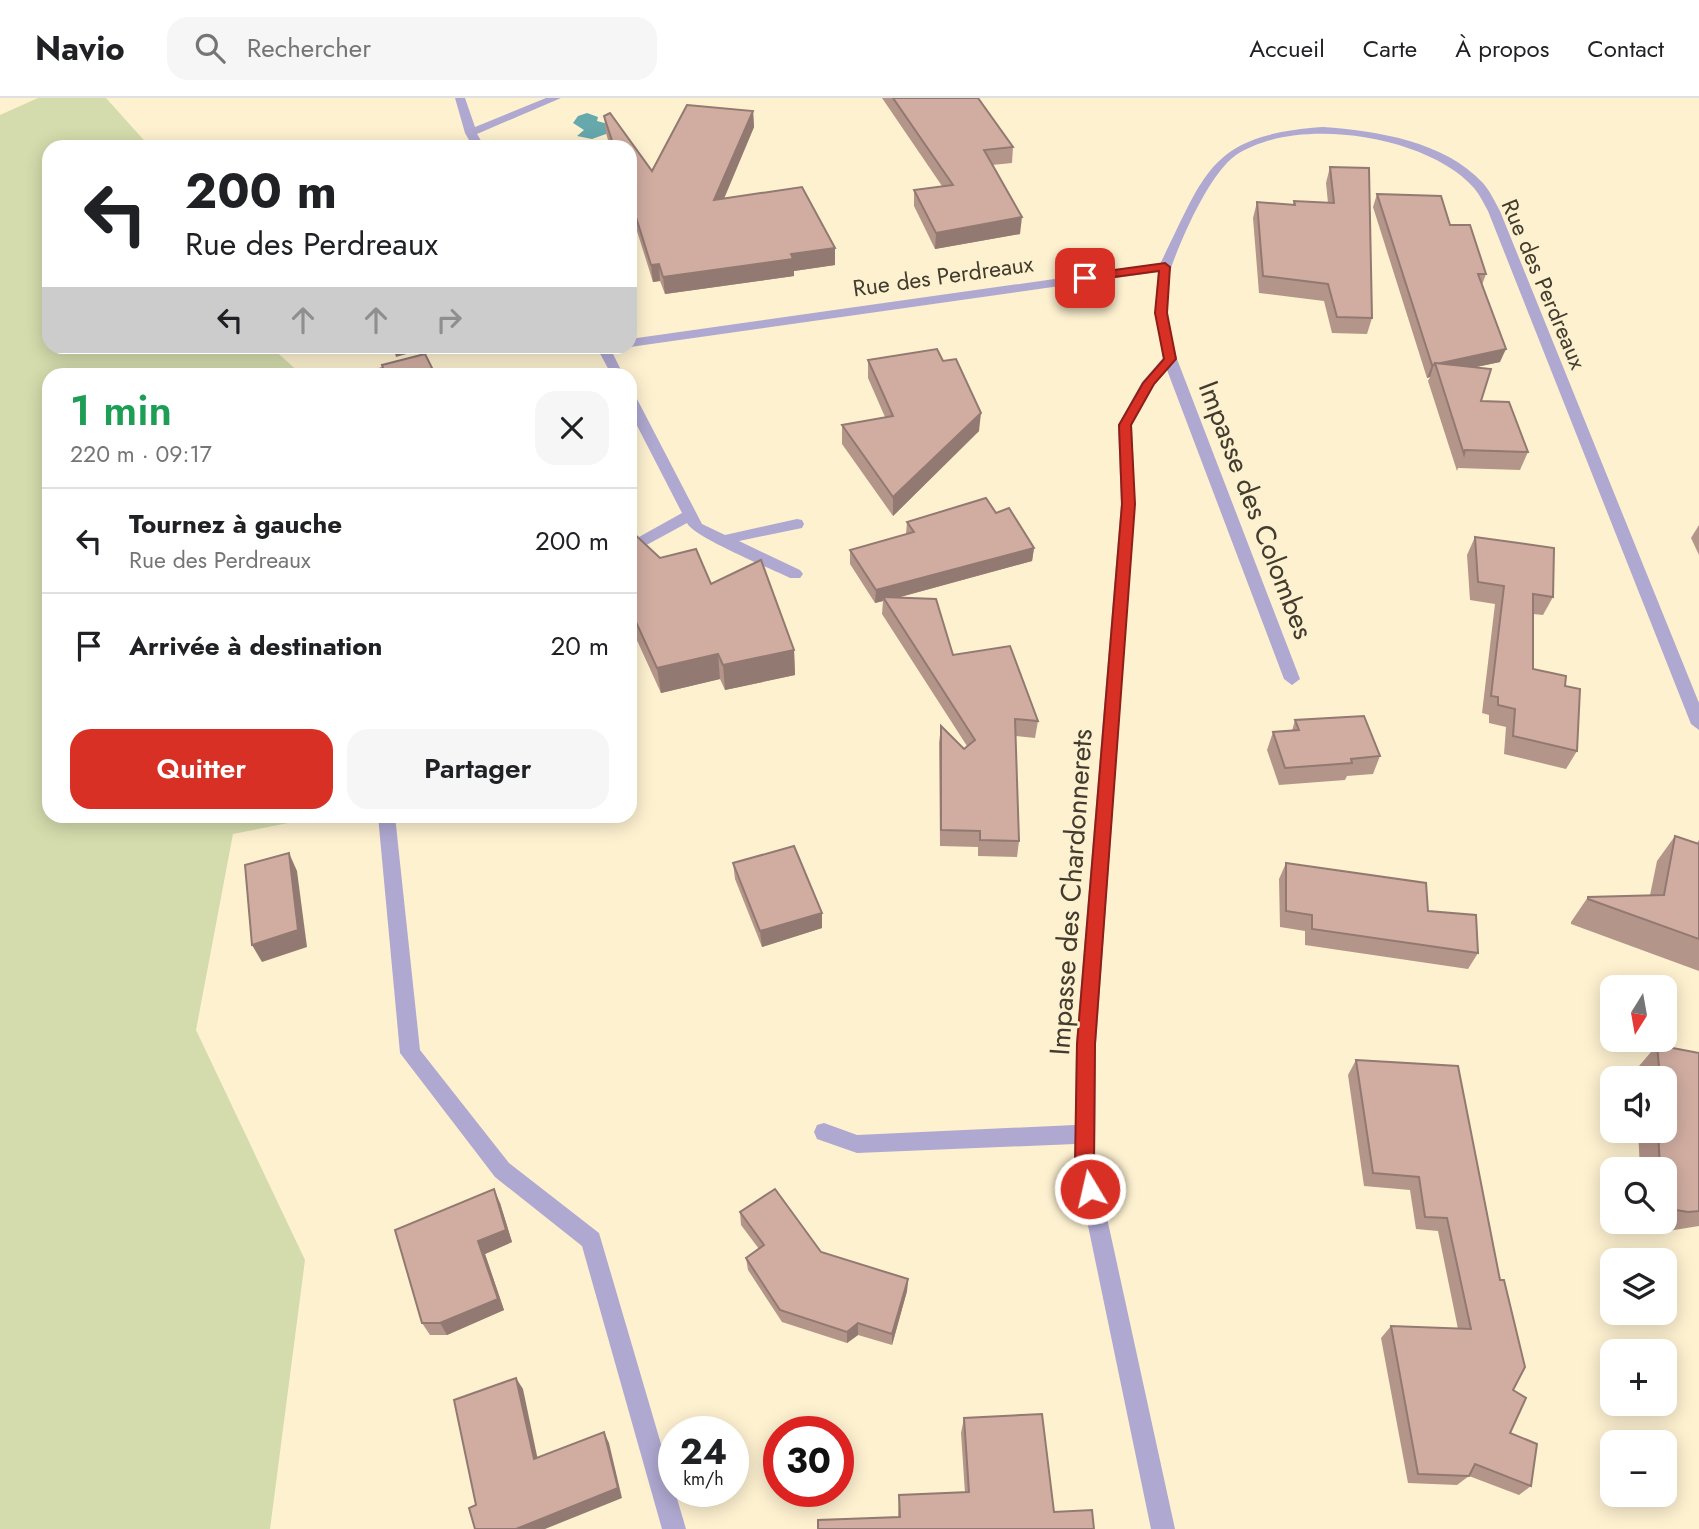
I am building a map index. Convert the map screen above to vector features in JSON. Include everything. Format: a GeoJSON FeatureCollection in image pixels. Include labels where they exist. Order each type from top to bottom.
{"type":"FeatureCollection","features":[{"type":"Feature","properties":{"kind":"street"},"geometry":{"type":"LineString","coordinates":[[460,98],[475,140]]}},
{"type":"Feature","properties":{"kind":"street"},"geometry":{"type":"LineString","coordinates":[[471,133],[556,98]]}},
{"type":"Feature","properties":{"kind":"street","name":"Rue des Perdreaux"},"geometry":{"type":"LineString","coordinates":[[637,342],[1165,267],[1208,181],[1231,153],[1269,136],[1306,130],[1356,133],[1403,143],[1442,160],[1477,184],[1494,211],[1699,724]]}},
{"type":"Feature","properties":{"kind":"street"},"geometry":{"type":"LineString","coordinates":[[1165,267],[1161,313],[1170,359]]}},
{"type":"Feature","properties":{"kind":"street","name":"Impasse des Colombes"},"geometry":{"type":"LineString","coordinates":[[1170,359],[1292,679]]}},
{"type":"Feature","properties":{"kind":"street","name":"Impasse des Chardonnerets"},"geometry":{"type":"LineString","coordinates":[[1163,1529],[1085,1163],[1085,1134],[1086,1044],[1128,504],[1125,425],[1149,383],[1170,359]]}},
{"type":"Feature","properties":{"kind":"street"},"geometry":{"type":"LineString","coordinates":[[637,413],[693,521],[723,540],[795,574]]}},
{"type":"Feature","properties":{"kind":"street"},"geometry":{"type":"LineString","coordinates":[[637,546],[693,521]]}},
{"type":"Feature","properties":{"kind":"street"},"geometry":{"type":"LineString","coordinates":[[723,540],[797,524]]}},
{"type":"Feature","properties":{"kind":"street"},"geometry":{"type":"LineString","coordinates":[[387,823],[410,1053],[502,1170],[591,1240],[674,1529]]}},
{"type":"Feature","properties":{"kind":"street"},"geometry":{"type":"LineString","coordinates":[[824,1132],[857,1144],[1085,1134]]}},
{"type":"Feature","properties":{"kind":"green space"},"geometry":{"type":"Polygon","coordinates":[[[38,98],[106,98],[144,140],[42,140],[42,354],[279,354],[294,368],[42,368],[42,823],[289,823],[233,834],[196,1030],[305,1260],[270,1529],[0,1529],[0,115],[38,98]]]}},
{"type":"Feature","properties":{"kind":"water"},"geometry":{"type":"Polygon","coordinates":[[[587,113],[598,117],[597,121],[608,124],[606,134],[592,139],[577,136],[584,130],[573,123],[578,116],[587,113]]]}},
{"type":"Feature","properties":{"kind":"building"},"geometry":{"type":"Polygon","coordinates":[[[893,98],[978,98],[1013,147],[984,150],[1022,217],[936,233],[914,190],[953,185],[893,98]]]}},
{"type":"Feature","properties":{"kind":"building"},"geometry":{"type":"Polygon","coordinates":[[[687,105],[753,111],[714,200],[802,187],[835,248],[791,254],[793,259],[663,277],[659,264],[651,265],[637,220],[637,150],[652,171],[687,105]]]}},
{"type":"Feature","properties":{"kind":"building"},"geometry":{"type":"Polygon","coordinates":[[[610,113],[630,140],[612,140],[604,116],[610,113]]]}},
{"type":"Feature","properties":{"kind":"building"},"geometry":{"type":"Polygon","coordinates":[[[1330,167],[1369,168],[1372,318],[1337,317],[1328,284],[1263,276],[1257,202],[1295,205],[1294,201],[1334,203],[1330,167]]]}},
{"type":"Feature","properties":{"kind":"building"},"geometry":{"type":"Polygon","coordinates":[[[1377,194],[1441,196],[1450,225],[1470,225],[1486,274],[1478,274],[1506,349],[1432,365],[1377,194]]]}},
{"type":"Feature","properties":{"kind":"building"},"geometry":{"type":"Polygon","coordinates":[[[937,349],[943,361],[956,359],[981,413],[893,497],[842,425],[893,416],[868,360],[937,349]]]}},
{"type":"Feature","properties":{"kind":"building"},"geometry":{"type":"Polygon","coordinates":[[[425,354],[432,368],[383,368],[382,365],[425,354]]]}},
{"type":"Feature","properties":{"kind":"building"},"geometry":{"type":"Polygon","coordinates":[[[1435,363],[1491,369],[1481,401],[1509,402],[1528,452],[1465,450],[1464,454],[1435,363]]]}},
{"type":"Feature","properties":{"kind":"building"},"geometry":{"type":"Polygon","coordinates":[[[986,498],[996,513],[1009,508],[1034,548],[876,590],[850,550],[914,532],[907,522],[986,498]]]}},
{"type":"Feature","properties":{"kind":"building"},"geometry":{"type":"Polygon","coordinates":[[[637,537],[660,558],[696,549],[711,584],[761,560],[794,650],[723,665],[718,654],[657,668],[637,624],[637,537]]]}},
{"type":"Feature","properties":{"kind":"building"},"geometry":{"type":"Polygon","coordinates":[[[1475,537],[1554,548],[1553,597],[1533,594],[1533,669],[1566,676],[1565,686],[1580,689],[1577,751],[1513,736],[1515,709],[1498,705],[1498,697],[1491,696],[1504,586],[1478,582],[1475,537]]]}},
{"type":"Feature","properties":{"kind":"building"},"geometry":{"type":"Polygon","coordinates":[[[883,597],[936,599],[953,655],[1010,646],[1038,721],[1015,719],[1019,841],[980,840],[980,831],[941,830],[941,726],[964,749],[975,740],[883,597]]]}},
{"type":"Feature","properties":{"kind":"building"},"geometry":{"type":"Polygon","coordinates":[[[1364,716],[1380,756],[1351,759],[1352,763],[1285,768],[1273,732],[1299,730],[1295,720],[1364,716]]]}},
{"type":"Feature","properties":{"kind":"building"},"geometry":{"type":"Polygon","coordinates":[[[1675,836],[1699,844],[1699,939],[1588,899],[1664,895],[1675,836]]]}},
{"type":"Feature","properties":{"kind":"building"},"geometry":{"type":"Polygon","coordinates":[[[794,846],[822,913],[760,931],[733,863],[794,846]]]}},
{"type":"Feature","properties":{"kind":"building"},"geometry":{"type":"Polygon","coordinates":[[[289,853],[298,930],[252,945],[245,865],[289,853]]]}},
{"type":"Feature","properties":{"kind":"building"},"geometry":{"type":"Polygon","coordinates":[[[1286,863],[1426,883],[1428,911],[1476,915],[1478,953],[1312,929],[1312,915],[1286,911],[1286,863]]]}},
{"type":"Feature","properties":{"kind":"building"},"geometry":{"type":"Polygon","coordinates":[[[1677,1049],[1699,1053],[1699,1211],[1677,1210],[1677,1157],[1659,1157],[1659,1143],[1677,1143],[1677,1066],[1659,1066],[1658,1052],[1677,1052],[1677,1049]]]}},
{"type":"Feature","properties":{"kind":"building"},"geometry":{"type":"Polygon","coordinates":[[[1356,1060],[1458,1066],[1500,1280],[1504,1280],[1525,1367],[1513,1390],[1526,1398],[1510,1433],[1537,1444],[1531,1486],[1475,1464],[1469,1476],[1418,1474],[1391,1326],[1471,1329],[1447,1218],[1425,1217],[1419,1177],[1373,1173],[1356,1060]]]}},
{"type":"Feature","properties":{"kind":"building"},"geometry":{"type":"Polygon","coordinates":[[[494,1189],[506,1230],[478,1241],[498,1299],[440,1323],[422,1323],[395,1230],[494,1189]]]}},
{"type":"Feature","properties":{"kind":"building"},"geometry":{"type":"Polygon","coordinates":[[[775,1189],[821,1252],[908,1279],[892,1334],[858,1323],[847,1332],[780,1310],[746,1258],[764,1245],[740,1212],[775,1189]]]}},
{"type":"Feature","properties":{"kind":"building"},"geometry":{"type":"Polygon","coordinates":[[[516,1378],[534,1459],[604,1432],[618,1488],[516,1529],[475,1529],[469,1508],[476,1505],[454,1400],[516,1378]]]}},
{"type":"Feature","properties":{"kind":"building"},"geometry":{"type":"Polygon","coordinates":[[[1042,1414],[1054,1512],[1092,1510],[1094,1529],[818,1529],[818,1520],[900,1517],[899,1495],[969,1492],[964,1418],[1042,1414]]]}},
{"type":"Feature","properties":{"kind":"route"},"geometry":{"type":"LineString","coordinates":[[1085,278],[1165,267],[1161,313],[1170,359],[1149,383],[1125,425],[1128,504],[1086,1044],[1085,1163],[1090,1189]]}}]}
